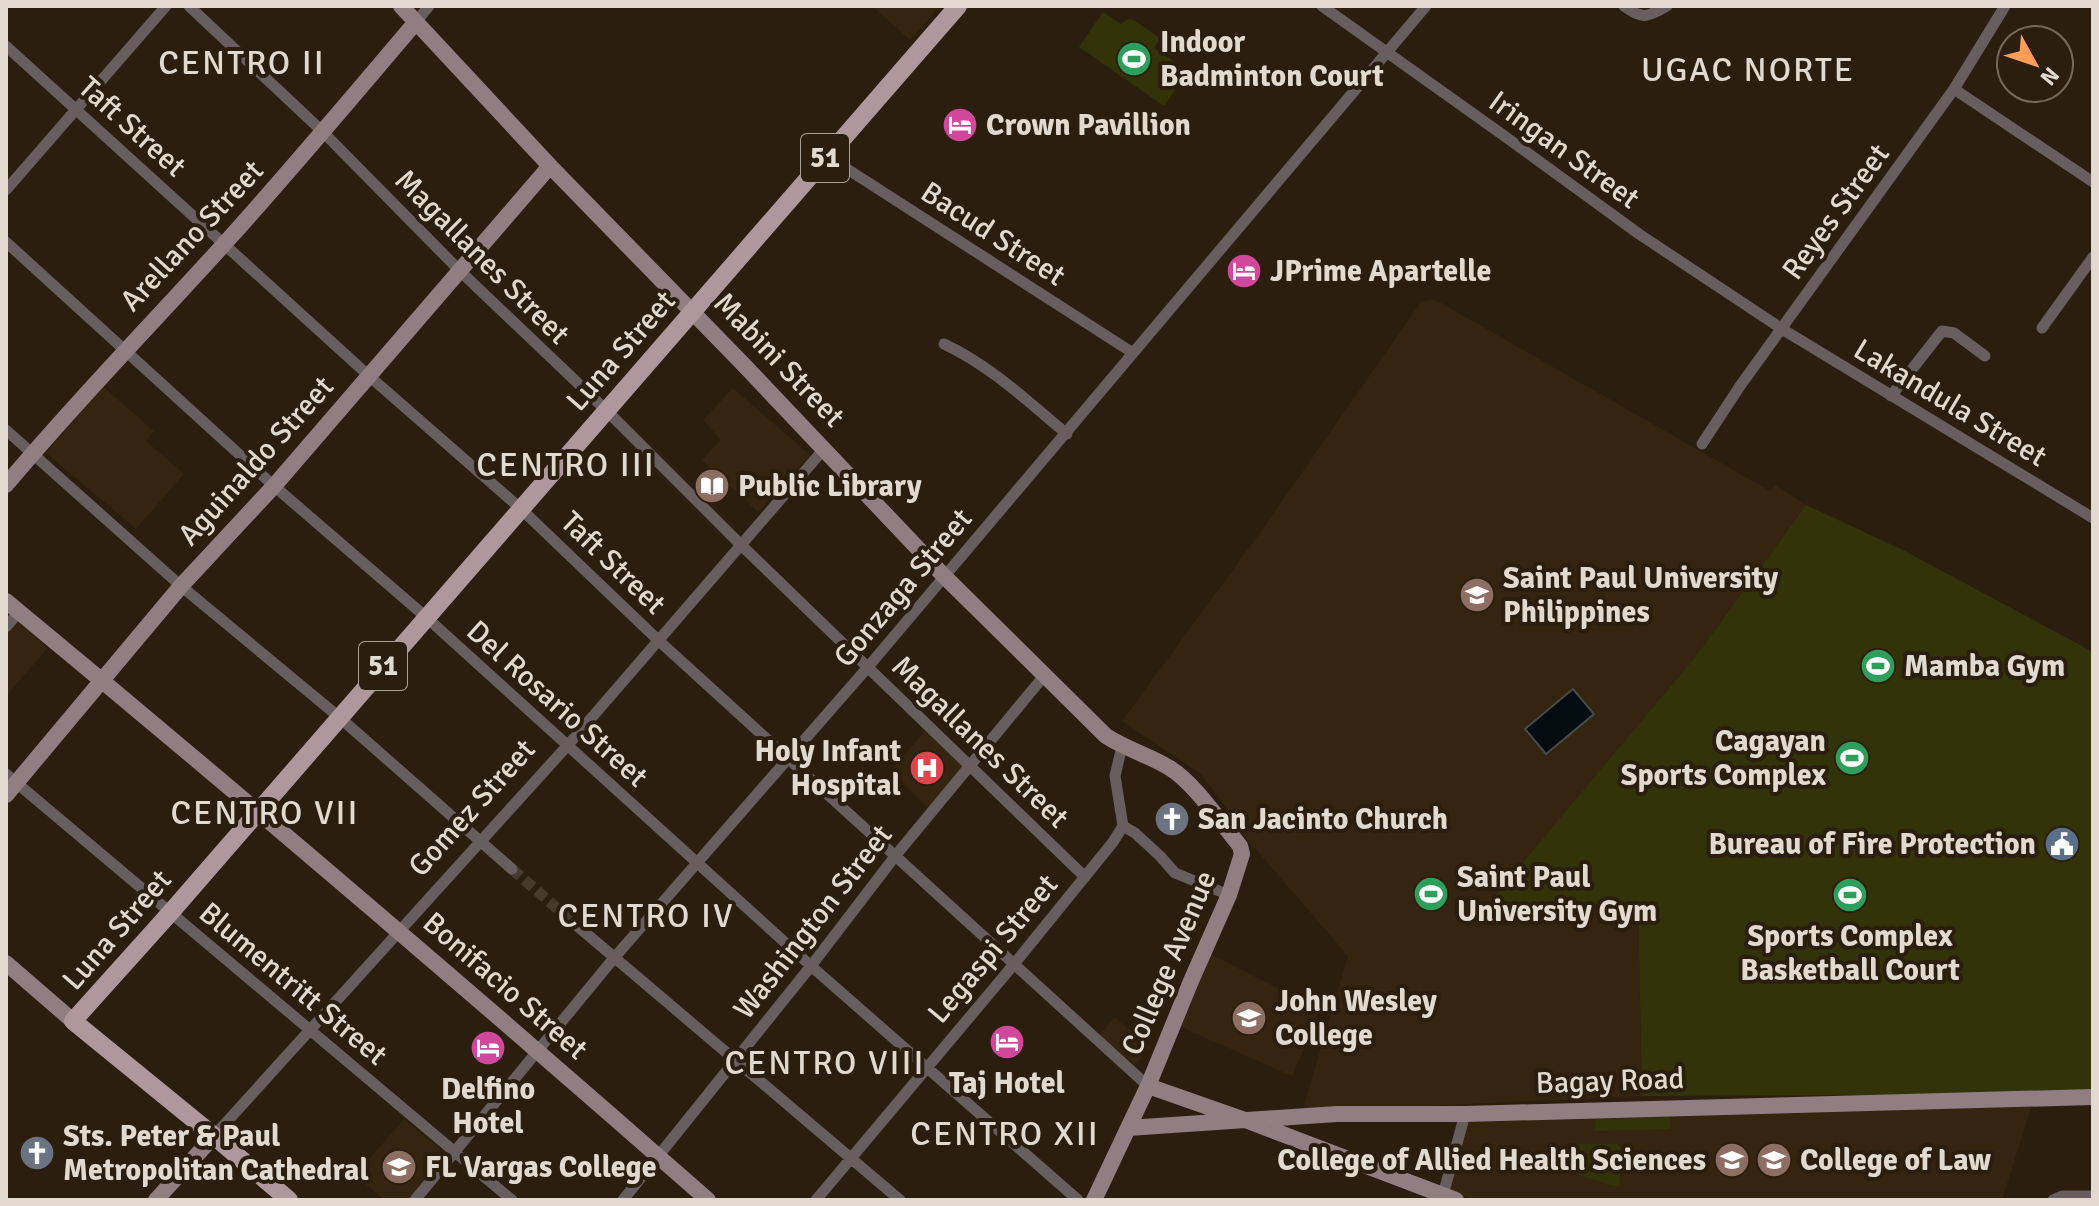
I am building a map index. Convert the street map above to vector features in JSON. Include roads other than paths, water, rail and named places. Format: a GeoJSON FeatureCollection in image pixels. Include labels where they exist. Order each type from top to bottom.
{"type":"FeatureCollection","features":[{"type":"Feature","properties":{"kind":"main road","name":"Luna Street"},"geometry":{"type":"LineString","coordinates":[[73,1021],[958,6]]}},
{"type":"Feature","properties":{"kind":"main road"},"geometry":{"type":"LineString","coordinates":[[73,1021],[289,1200]]}},
{"type":"Feature","properties":{"kind":"street"},"geometry":{"type":"LineString","coordinates":[[6,190],[166,6]]}},
{"type":"Feature","properties":{"kind":"street","name":"Magallanes Street"},"geometry":{"type":"LineString","coordinates":[[189,6],[323,132],[460,271],[1085,877]]}},
{"type":"Feature","properties":{"kind":"street","name":"Mabini Street"},"geometry":{"type":"LineString","coordinates":[[401,6],[550,166],[693,311],[944,576],[1106,736],[1122,746]]}},
{"type":"Feature","properties":{"kind":"street"},"geometry":{"type":"LineString","coordinates":[[416,22],[429,6]]}},
{"type":"Feature","properties":{"kind":"street","name":"Iringan Street"},"geometry":{"type":"LineString","coordinates":[[1322,6],[1639,234],[1782,329]]}},
{"type":"Feature","properties":{"kind":"street","name":"Gonzaga Street"},"geometry":{"type":"LineString","coordinates":[[415,1200],[614,958],[1067,434],[1426,6]]}},
{"type":"Feature","properties":{"kind":"street"},"geometry":{"type":"LineString","coordinates":[[1624,6],[1643,16],[1667,6]]}},
{"type":"Feature","properties":{"kind":"street","name":"Reyes Street"},"geometry":{"type":"LineString","coordinates":[[1702,444],[1740,386],[1954,89],[2005,6]]}},
{"type":"Feature","properties":{"kind":"street","name":"Arellano Street"},"geometry":{"type":"LineString","coordinates":[[6,485],[225,243],[416,22]]}},
{"type":"Feature","properties":{"kind":"street","name":"Taft Street"},"geometry":{"type":"LineString","coordinates":[[6,46],[368,375],[520,508],[658,640],[1148,1086]]}},
{"type":"Feature","properties":{"kind":"street"},"geometry":{"type":"LineString","coordinates":[[1954,89],[2093,182]]}},
{"type":"Feature","properties":{"kind":"street","name":"Bacud Street"},"geometry":{"type":"LineString","coordinates":[[827,156],[1133,353]]}},
{"type":"Feature","properties":{"kind":"street","name":"Aguinaldo Street"},"geometry":{"type":"LineString","coordinates":[[10,784],[102,682],[181,586],[274,486],[550,166]]}},
{"type":"Feature","properties":{"kind":"street","name":"Del Rosario Street"},"geometry":{"type":"LineString","coordinates":[[6,242],[811,966],[1078,1200]]}},
{"type":"Feature","properties":{"kind":"street"},"geometry":{"type":"LineString","coordinates":[[2042,328],[2093,257]]}},
{"type":"Feature","properties":{"kind":"street","name":"Lakandula Street"},"geometry":{"type":"LineString","coordinates":[[1782,329],[2093,518]]}},
{"type":"Feature","properties":{"kind":"street"},"geometry":{"type":"LineString","coordinates":[[1891,396],[1942,331],[1954,333],[1985,356]]}},
{"type":"Feature","properties":{"kind":"street"},"geometry":{"type":"LineString","coordinates":[[944,344],[986,367],[1067,434]]}},
{"type":"Feature","properties":{"kind":"street"},"geometry":{"type":"LineString","coordinates":[[6,430],[181,586],[339,717],[512,869]]}},
{"type":"Feature","properties":{"kind":"street","name":"Gomez Street"},"geometry":{"type":"LineString","coordinates":[[156,1200],[568,745],[824,449]]}},
{"type":"Feature","properties":{"kind":"street"},"geometry":{"type":"LineString","coordinates":[[6,627],[13,606]]}},
{"type":"Feature","properties":{"kind":"street","name":"Bonifacio Street"},"geometry":{"type":"LineString","coordinates":[[13,606],[538,1050],[708,1200]]}},
{"type":"Feature","properties":{"kind":"street","name":"Washington Street"},"geometry":{"type":"LineString","coordinates":[[623,1200],[896,855],[1044,676]]}},
{"type":"Feature","properties":{"kind":"street"},"geometry":{"type":"LineString","coordinates":[[1122,746],[1115,776],[1123,826],[1135,833],[1175,873],[1229,895]]}},
{"type":"Feature","properties":{"kind":"street","name":"College Avenue"},"geometry":{"type":"LineString","coordinates":[[1094,1200],[1148,1086],[1229,895],[1242,854],[1240,846],[1183,777],[1170,767],[1122,746]]}},
{"type":"Feature","properties":{"kind":"street","name":"Blumentritt Street"},"geometry":{"type":"LineString","coordinates":[[10,784],[171,912],[512,1200]]}},
{"type":"Feature","properties":{"kind":"street","name":"Legaspi Street"},"geometry":{"type":"LineString","coordinates":[[816,1200],[1015,963],[1123,826]]}},
{"type":"Feature","properties":{"kind":"street"},"geometry":{"type":"LineString","coordinates":[[575,924],[900,1200]]}},
{"type":"Feature","properties":{"kind":"street"},"geometry":{"type":"LineString","coordinates":[[6,963],[73,1021]]}},
{"type":"Feature","properties":{"kind":"street"},"geometry":{"type":"LineString","coordinates":[[1148,1086],[1450,1197],[1465,1114]]}},
{"type":"Feature","properties":{"kind":"street","name":"Bagay Road"},"geometry":{"type":"LineString","coordinates":[[1128,1128],[1337,1114],[1465,1114],[2093,1097]]}},
{"type":"Feature","properties":{"kind":"street"},"geometry":{"type":"LineString","coordinates":[[2053,1200],[2062,1196],[2093,1196]]}},
{"type":"Feature","properties":{"kind":"tunnel"},"geometry":{"type":"LineString","coordinates":[[512,869],[575,924]]}},
{"type":"Feature","properties":{"kind":"place","name":"Indoor Badminton Court"},"geometry":{"type":"Point","coordinates":[1134,59]}},
{"type":"Feature","properties":{"kind":"place","name":"Crown Pavillion"},"geometry":{"type":"Point","coordinates":[960,125]}},
{"type":"Feature","properties":{"kind":"place","name":"JPrime Apartelle"},"geometry":{"type":"Point","coordinates":[1244,271]}},
{"type":"Feature","properties":{"kind":"place","name":"Public Library"},"geometry":{"type":"Point","coordinates":[712,486]}},
{"type":"Feature","properties":{"kind":"place","name":"Saint Paul University Philippines"},"geometry":{"type":"Point","coordinates":[1477,595]}},
{"type":"Feature","properties":{"kind":"place","name":"Mamba Gym"},"geometry":{"type":"Point","coordinates":[1878,666]}},
{"type":"Feature","properties":{"kind":"place","name":"Cagayan Sports Complex"},"geometry":{"type":"Point","coordinates":[1852,758]}},
{"type":"Feature","properties":{"kind":"place","name":"Holy Infant Hospital"},"geometry":{"type":"Point","coordinates":[927,768]}},
{"type":"Feature","properties":{"kind":"place","name":"San Jacinto Church"},"geometry":{"type":"Point","coordinates":[1172,819]}},
{"type":"Feature","properties":{"kind":"place","name":"Bureau of Fire Protection"},"geometry":{"type":"Point","coordinates":[2062,844]}},
{"type":"Feature","properties":{"kind":"place","name":"Saint Paul University Gym"},"geometry":{"type":"Point","coordinates":[1431,894]}},
{"type":"Feature","properties":{"kind":"place","name":"Sports Complex Basketball Court"},"geometry":{"type":"Point","coordinates":[1850,895]}},
{"type":"Feature","properties":{"kind":"place","name":"John Wesley College"},"geometry":{"type":"Point","coordinates":[1249,1018]}},
{"type":"Feature","properties":{"kind":"place","name":"Taj Hotel"},"geometry":{"type":"Point","coordinates":[1007,1042]}},
{"type":"Feature","properties":{"kind":"place","name":"Delfino Hotel"},"geometry":{"type":"Point","coordinates":[488,1048]}},
{"type":"Feature","properties":{"kind":"place","name":"Sts. Peter & Paul Metropolitan Cathedral"},"geometry":{"type":"Point","coordinates":[37,1153]}},
{"type":"Feature","properties":{"kind":"place","name":"College of Allied Health Sciences"},"geometry":{"type":"Point","coordinates":[1732,1160]}},
{"type":"Feature","properties":{"kind":"place","name":"College of Law"},"geometry":{"type":"Point","coordinates":[1774,1160]}},
{"type":"Feature","properties":{"kind":"place","name":"FL Vargas College"},"geometry":{"type":"Point","coordinates":[399,1167]}},
{"type":"Feature","properties":{"kind":"district","name":"CENTRO II"},"geometry":{"type":"Point","coordinates":[242,63]}},
{"type":"Feature","properties":{"kind":"district","name":"UGAC NORTE"},"geometry":{"type":"Point","coordinates":[1748,70]}},
{"type":"Feature","properties":{"kind":"district","name":"CENTRO III"},"geometry":{"type":"Point","coordinates":[566,465]}},
{"type":"Feature","properties":{"kind":"district","name":"CENTRO VII"},"geometry":{"type":"Point","coordinates":[265,813]}},
{"type":"Feature","properties":{"kind":"district","name":"CENTRO IV"},"geometry":{"type":"Point","coordinates":[646,916]}},
{"type":"Feature","properties":{"kind":"district","name":"CENTRO VIII"},"geometry":{"type":"Point","coordinates":[825,1063]}},
{"type":"Feature","properties":{"kind":"district","name":"CENTRO XII"},"geometry":{"type":"Point","coordinates":[1005,1134]}}]}
